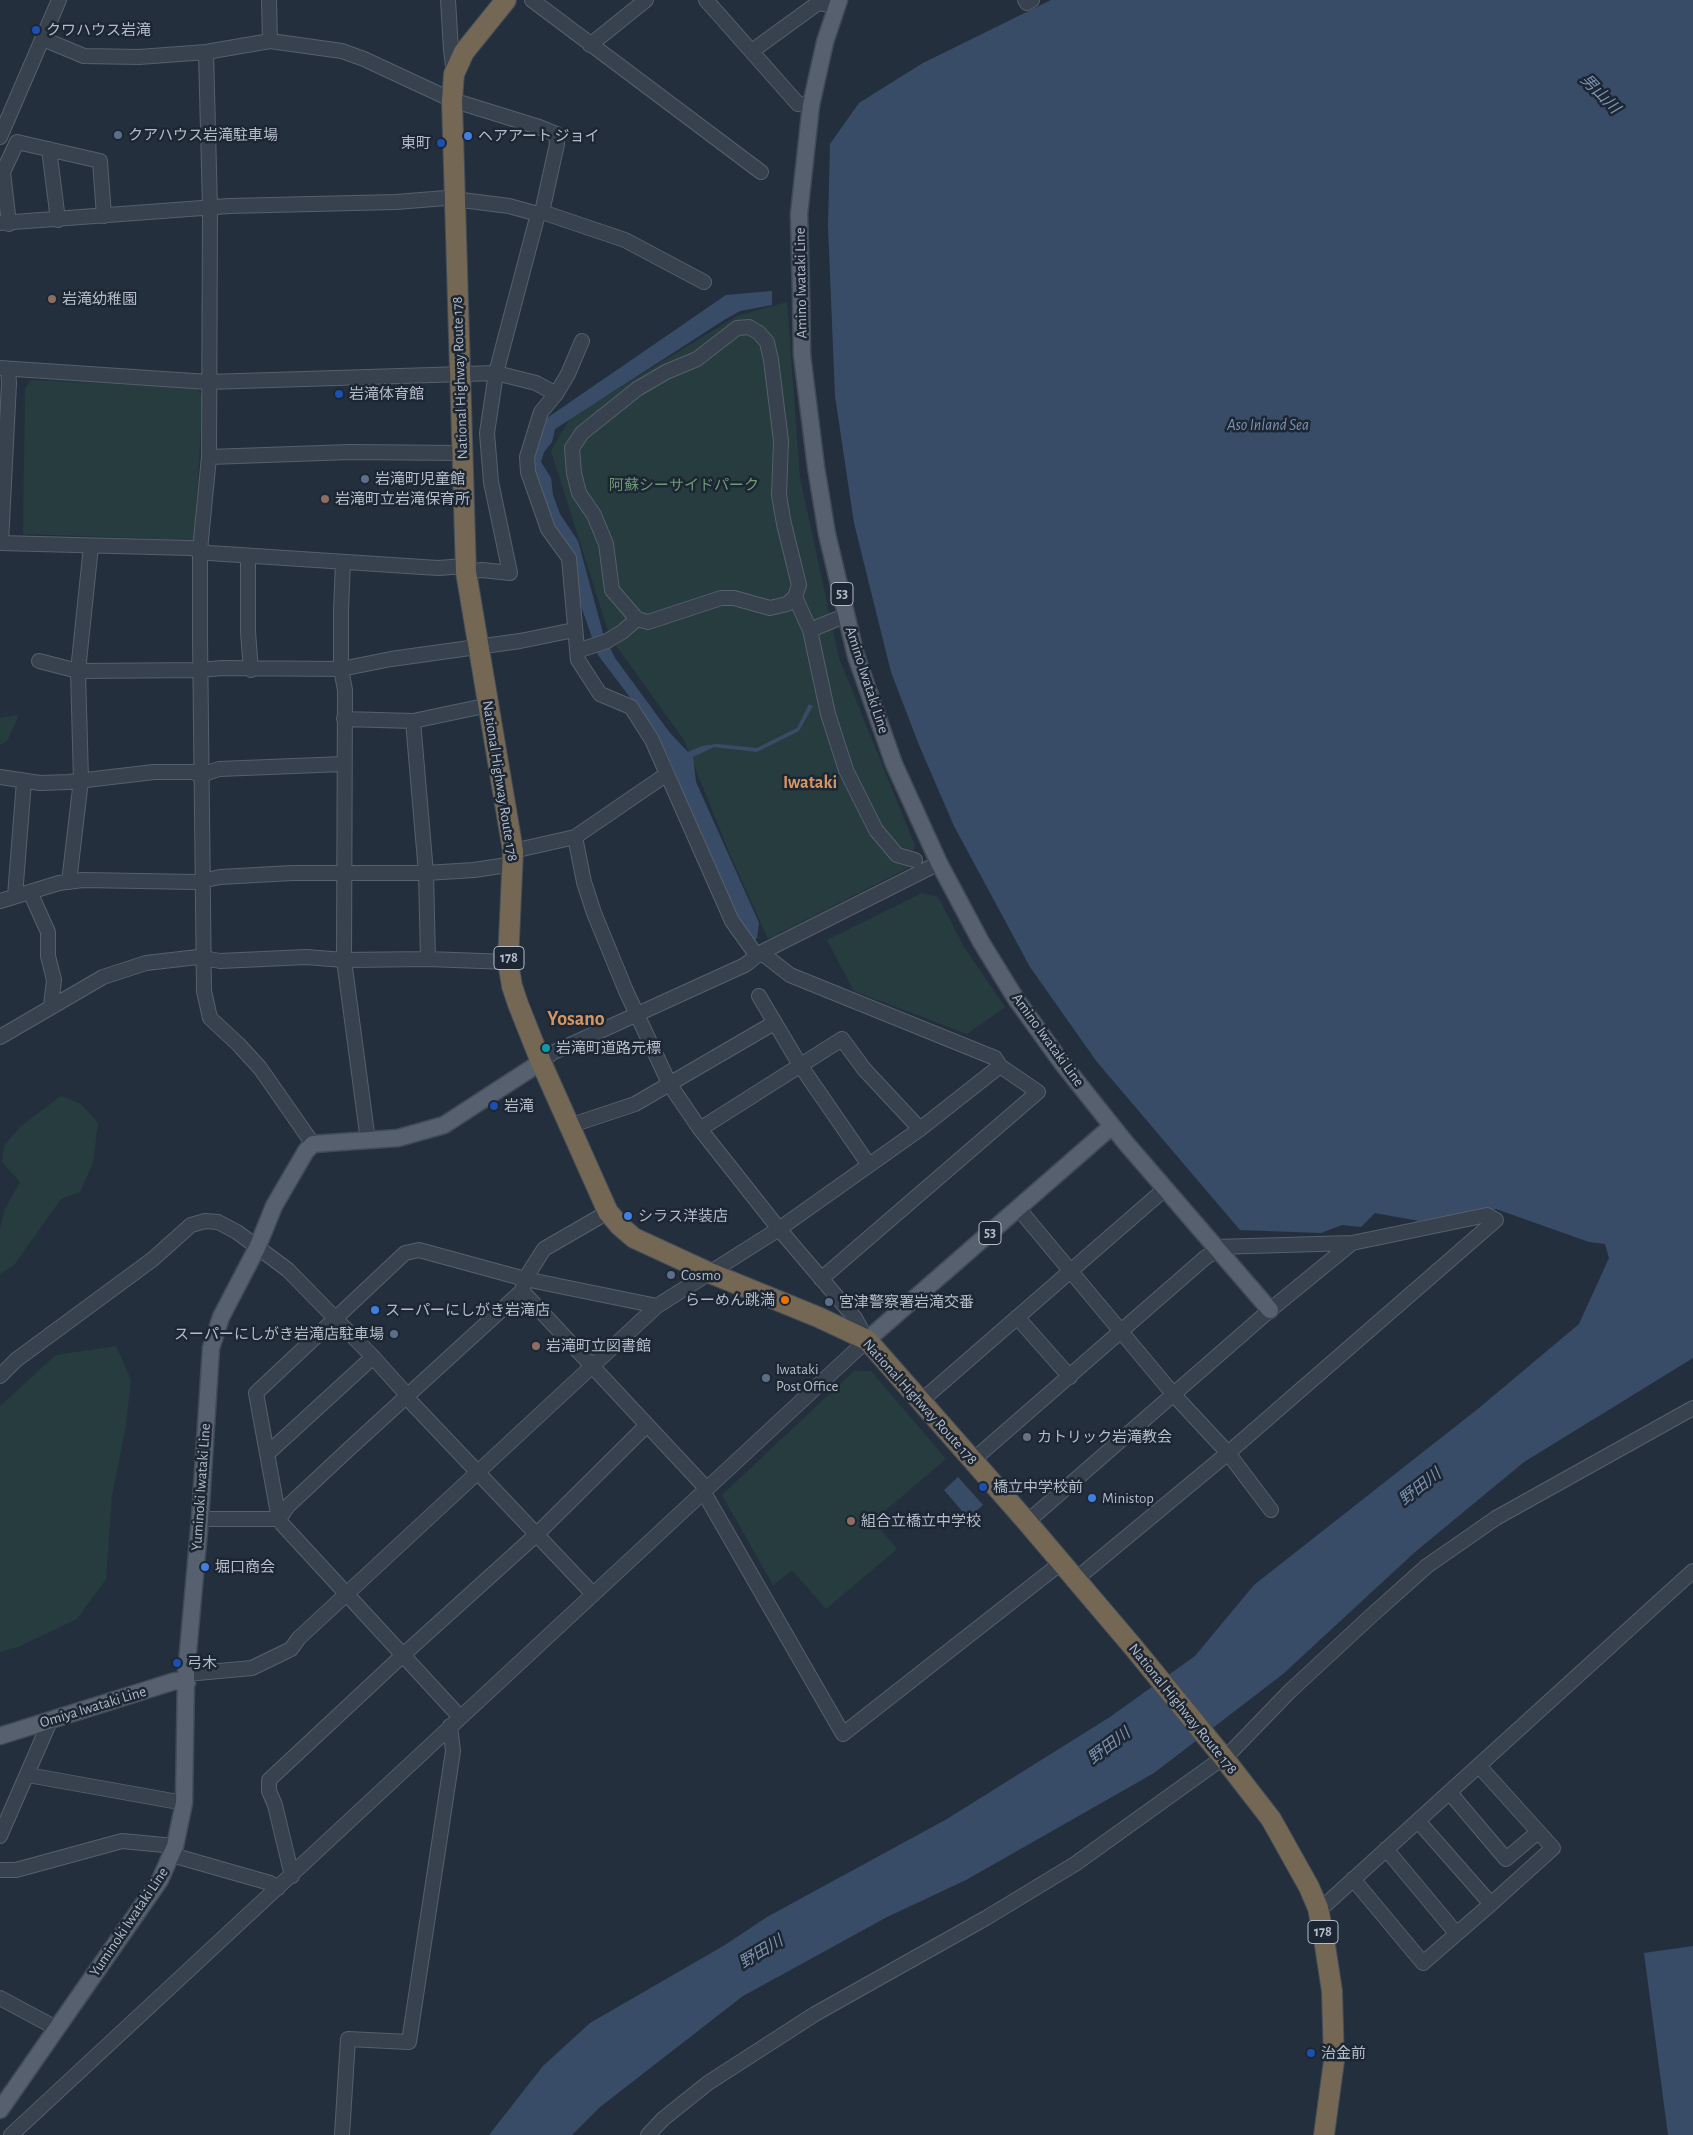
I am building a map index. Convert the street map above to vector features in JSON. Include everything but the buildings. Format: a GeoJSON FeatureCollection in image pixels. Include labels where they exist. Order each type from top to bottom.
{"type":"FeatureCollection","features":[{"type":"Feature","properties":{"kind":"highway","name":"National Highway Route 178"},"geometry":{"type":"LineString","coordinates":[[506,0],[464,52],[454,74],[452,100],[466,569],[514,858],[508,962],[512,986],[541,1062],[608,1212],[620,1226],[634,1238],[710,1273],[818,1317],[867,1340],[973,1460],[1137,1653],[1223,1756],[1271,1819],[1295,1858],[1318,1908],[1332,1991],[1334,2061],[1324,2135]]}},
{"type":"Feature","properties":{"kind":"main road","name":"Amino Iwataki Line"},"geometry":{"type":"LineString","coordinates":[[838,3],[825,42],[811,105],[799,214],[802,355],[822,505],[856,656],[894,764],[939,863],[982,942],[1016,998],[1062,1063],[1112,1126],[1270,1310]]}},
{"type":"Feature","properties":{"kind":"main road"},"geometry":{"type":"LineString","coordinates":[[313,1144],[398,1138],[444,1125],[541,1062]]}},
{"type":"Feature","properties":{"kind":"main road","name":"53"},"geometry":{"type":"LineString","coordinates":[[867,1340],[1112,1126]]}},
{"type":"Feature","properties":{"kind":"main road","name":"Yuminoki Iwataki Line"},"geometry":{"type":"LineString","coordinates":[[0,2110],[160,1880],[173,1851],[184,1803],[186,1678],[200,1519],[211,1348],[221,1317],[256,1248],[274,1206],[306,1151],[313,1144]]}},
{"type":"Feature","properties":{"kind":"main road","name":"Omiya Iwataki Line"},"geometry":{"type":"LineString","coordinates":[[0,1736],[186,1678]]}},
{"type":"Feature","properties":{"kind":"street"},"geometry":{"type":"LineString","coordinates":[[269,0],[270,41]]}},
{"type":"Feature","properties":{"kind":"street"},"geometry":{"type":"LineString","coordinates":[[448,0],[450,50],[454,74]]}},
{"type":"Feature","properties":{"kind":"street"},"geometry":{"type":"LineString","coordinates":[[532,0],[761,172]]}},
{"type":"Feature","properties":{"kind":"street"},"geometry":{"type":"LineString","coordinates":[[590,45],[646,0]]}},
{"type":"Feature","properties":{"kind":"street"},"geometry":{"type":"LineString","coordinates":[[706,0],[798,104],[811,105]]}},
{"type":"Feature","properties":{"kind":"street"},"geometry":{"type":"LineString","coordinates":[[1024,0],[1027,3],[1032,0]]}},
{"type":"Feature","properties":{"kind":"street"},"geometry":{"type":"LineString","coordinates":[[0,137],[43,39],[57,1]]}},
{"type":"Feature","properties":{"kind":"street"},"geometry":{"type":"LineString","coordinates":[[752,52],[818,3],[838,3]]}},
{"type":"Feature","properties":{"kind":"street"},"geometry":{"type":"LineString","coordinates":[[43,39],[84,56],[139,57],[206,52],[270,41],[342,51],[364,58],[452,100],[556,134],[557,144],[496,373],[487,448],[491,482],[510,573],[209,553],[191,548],[0,543],[1,492],[9,383],[4,368],[208,382],[496,373],[536,383],[556,394]]}},
{"type":"Feature","properties":{"kind":"street"},"geometry":{"type":"LineString","coordinates":[[206,52],[210,208],[209,457],[200,550],[204,991],[210,1018],[260,1068],[313,1144]]}},
{"type":"Feature","properties":{"kind":"street"},"geometry":{"type":"LineString","coordinates":[[104,216],[100,161],[17,142],[3,172],[4,224],[210,208],[298,203],[396,202],[446,198],[456,201],[510,206],[540,213],[625,240],[704,282]]}},
{"type":"Feature","properties":{"kind":"street"},"geometry":{"type":"LineString","coordinates":[[49,149],[58,220]]}},
{"type":"Feature","properties":{"kind":"street"},"geometry":{"type":"LineString","coordinates":[[749,327],[759,333],[767,342],[772,360],[781,440],[779,495],[799,586],[795,597],[787,604],[770,608],[734,598],[721,598],[648,622],[638,619],[612,590],[606,544],[594,515],[579,493],[574,473],[572,448],[582,433],[637,390],[666,372],[696,359],[737,328],[749,327]]}},
{"type":"Feature","properties":{"kind":"street"},"geometry":{"type":"LineString","coordinates":[[582,341],[568,374],[556,394],[541,412],[527,457],[528,472],[548,529],[569,558],[574,630],[581,669],[600,694],[631,707],[652,740],[732,921],[760,953],[790,975],[995,1058],[1000,1066],[1038,1092],[821,1278]]}},
{"type":"Feature","properties":{"kind":"street"},"geometry":{"type":"LineString","coordinates":[[209,457],[350,452],[463,453]]}},
{"type":"Feature","properties":{"kind":"street"},"geometry":{"type":"LineString","coordinates":[[69,882],[80,780],[78,671],[91,546]]}},
{"type":"Feature","properties":{"kind":"street"},"geometry":{"type":"LineString","coordinates":[[248,556],[248,632],[251,670]]}},
{"type":"Feature","properties":{"kind":"street"},"geometry":{"type":"LineString","coordinates":[[343,562],[341,669],[344,690],[344,960],[368,1140]]}},
{"type":"Feature","properties":{"kind":"street"},"geometry":{"type":"LineString","coordinates":[[795,597],[810,630],[828,714],[846,770],[876,830],[897,855],[915,860]]}},
{"type":"Feature","properties":{"kind":"street"},"geometry":{"type":"LineString","coordinates":[[577,652],[622,632],[638,619]]}},
{"type":"Feature","properties":{"kind":"street"},"geometry":{"type":"LineString","coordinates":[[810,630],[837,619]]}},
{"type":"Feature","properties":{"kind":"street"},"geometry":{"type":"LineString","coordinates":[[39,661],[78,671],[201,670],[222,668],[251,670],[341,669],[391,659],[520,641],[574,630]]}},
{"type":"Feature","properties":{"kind":"street"},"geometry":{"type":"LineString","coordinates":[[344,719],[413,721],[489,705]]}},
{"type":"Feature","properties":{"kind":"street"},"geometry":{"type":"LineString","coordinates":[[413,721],[426,873],[428,959]]}},
{"type":"Feature","properties":{"kind":"street"},"geometry":{"type":"LineString","coordinates":[[0,777],[40,783],[154,772],[192,772],[201,775],[219,769],[343,764]]}},
{"type":"Feature","properties":{"kind":"street"},"geometry":{"type":"LineString","coordinates":[[0,901],[69,882],[124,880],[196,882],[220,876],[292,873],[426,873],[474,870],[575,836],[667,774]]}},
{"type":"Feature","properties":{"kind":"street"},"geometry":{"type":"LineString","coordinates":[[15,896],[24,781]]}},
{"type":"Feature","properties":{"kind":"street"},"geometry":{"type":"LineString","coordinates":[[11,2135],[867,1340],[855,1318],[779,1229],[700,1129],[670,1085],[636,1014],[594,913],[584,882],[575,836]]}},
{"type":"Feature","properties":{"kind":"street"},"geometry":{"type":"LineString","coordinates":[[541,1062],[552,1053],[745,965],[760,953],[939,863]]}},
{"type":"Feature","properties":{"kind":"street"},"geometry":{"type":"LineString","coordinates":[[30,892],[48,932],[48,956],[54,980],[51,1006]]}},
{"type":"Feature","properties":{"kind":"street"},"geometry":{"type":"LineString","coordinates":[[0,1037],[103,977],[146,963],[198,957],[220,960],[306,957],[344,960],[428,959],[508,962]]}},
{"type":"Feature","properties":{"kind":"street"},"geometry":{"type":"LineString","coordinates":[[759,996],[800,1065],[869,1165]]}},
{"type":"Feature","properties":{"kind":"street"},"geometry":{"type":"LineString","coordinates":[[569,1126],[635,1104],[774,1023]]}},
{"type":"Feature","properties":{"kind":"street"},"geometry":{"type":"LineString","coordinates":[[700,1129],[842,1039],[864,1069],[920,1129]]}},
{"type":"Feature","properties":{"kind":"street"},"geometry":{"type":"LineString","coordinates":[[186,1678],[252,1668],[291,1649],[299,1638],[657,1306],[779,1229],[920,1129],[1000,1066]]}},
{"type":"Feature","properties":{"kind":"street"},"geometry":{"type":"LineString","coordinates":[[921,1401],[1166,1188]]}},
{"type":"Feature","properties":{"kind":"street"},"geometry":{"type":"LineString","coordinates":[[1018,1208],[1174,1395],[1228,1453],[1272,1510]]}},
{"type":"Feature","properties":{"kind":"street"},"geometry":{"type":"LineString","coordinates":[[200,1519],[279,1518],[294,1500],[524,1285],[544,1249],[608,1212]]}},
{"type":"Feature","properties":{"kind":"street"},"geometry":{"type":"LineString","coordinates":[[973,1460],[1218,1248],[1352,1243],[1487,1215],[1496,1220],[1228,1453],[1075,1580]]}},
{"type":"Feature","properties":{"kind":"street"},"geometry":{"type":"LineString","coordinates":[[0,1376],[16,1360],[153,1259],[191,1225],[205,1221],[218,1222],[237,1232],[288,1270],[373,1357],[407,1395],[410,1401],[593,1594]]}},
{"type":"Feature","properties":{"kind":"street"},"geometry":{"type":"LineString","coordinates":[[1026,1522],[1270,1310],[1352,1243]]}},
{"type":"Feature","properties":{"kind":"street"},"geometry":{"type":"LineString","coordinates":[[342,2135],[348,2039],[409,2042],[453,1751],[455,1722],[403,1655],[279,1518],[256,1393],[405,1253],[419,1250],[524,1285],[657,1306]]}},
{"type":"Feature","properties":{"kind":"street"},"geometry":{"type":"LineString","coordinates":[[524,1285],[592,1366],[704,1490],[843,1734],[1061,1563]]}},
{"type":"Feature","properties":{"kind":"street"},"geometry":{"type":"LineString","coordinates":[[1017,1318],[1070,1377]]}},
{"type":"Feature","properties":{"kind":"street"},"geometry":{"type":"LineString","coordinates":[[267,1454],[373,1357]]}},
{"type":"Feature","properties":{"kind":"street"},"geometry":{"type":"LineString","coordinates":[[648,2135],[663,2119],[708,2083],[815,2014],[994,1913],[1075,1864],[1231,1752],[1290,1691],[1427,1566],[1496,1518],[1693,1408]]}},
{"type":"Feature","properties":{"kind":"street"},"geometry":{"type":"LineString","coordinates":[[292,1876],[275,1805],[269,1791],[269,1780],[537,1534],[647,1425]]}},
{"type":"Feature","properties":{"kind":"street"},"geometry":{"type":"LineString","coordinates":[[1318,1908],[1324,1906],[1450,1793],[1693,1571]]}},
{"type":"Feature","properties":{"kind":"street"},"geometry":{"type":"LineString","coordinates":[[0,1836],[28,1776],[51,1719]]}},
{"type":"Feature","properties":{"kind":"street"},"geometry":{"type":"LineString","coordinates":[[1353,1879],[1423,1962],[1491,1904],[1553,1848],[1480,1766]]}},
{"type":"Feature","properties":{"kind":"street"},"geometry":{"type":"LineString","coordinates":[[28,1776],[184,1803]]}},
{"type":"Feature","properties":{"kind":"street"},"geometry":{"type":"LineString","coordinates":[[1450,1793],[1506,1858],[1538,1832]]}},
{"type":"Feature","properties":{"kind":"street"},"geometry":{"type":"LineString","coordinates":[[1418,1821],[1491,1904]]}},
{"type":"Feature","properties":{"kind":"street"},"geometry":{"type":"LineString","coordinates":[[0,1870],[16,1870],[122,1841],[173,1851],[270,1883],[278,1888]]}},
{"type":"Feature","properties":{"kind":"street"},"geometry":{"type":"LineString","coordinates":[[1386,1849],[1456,1933]]}},
{"type":"Feature","properties":{"kind":"street"},"geometry":{"type":"LineString","coordinates":[[0,1998],[56,2028]]}},
{"type":"Feature","properties":{"kind":"green space","name":"阿蘇シーサイドパーク"},"geometry":{"type":"Polygon","coordinates":[[[787,302],[800,478],[839,658],[915,846],[908,868],[768,939],[729,852],[684,740],[610,637],[551,451],[570,418],[737,316],[787,302]]]}},
{"type":"Feature","properties":{"kind":"green space"},"geometry":{"type":"Polygon","coordinates":[[[31,380],[197,388],[203,397],[194,540],[23,534],[25,388],[31,380]]]}},
{"type":"Feature","properties":{"kind":"green space"},"geometry":{"type":"Polygon","coordinates":[[[19,715],[7,741],[0,745],[0,718],[19,715]]]}},
{"type":"Feature","properties":{"kind":"green space"},"geometry":{"type":"Polygon","coordinates":[[[922,893],[938,897],[964,947],[1005,1007],[967,1034],[854,991],[827,940],[922,893]]]}},
{"type":"Feature","properties":{"kind":"green space"},"geometry":{"type":"Polygon","coordinates":[[[61,1096],[81,1104],[98,1123],[93,1163],[80,1192],[61,1199],[14,1265],[0,1274],[0,1229],[4,1211],[20,1182],[2,1162],[4,1146],[20,1127],[61,1096]]]}},
{"type":"Feature","properties":{"kind":"green space"},"geometry":{"type":"Polygon","coordinates":[[[116,1346],[131,1380],[126,1425],[112,1496],[106,1579],[77,1619],[18,1647],[0,1652],[0,1406],[56,1355],[116,1346]]]}},
{"type":"Feature","properties":{"kind":"green space"},"geometry":{"type":"Polygon","coordinates":[[[854,1371],[871,1371],[946,1459],[873,1521],[897,1549],[826,1609],[792,1570],[773,1585],[722,1495],[854,1371]]]}},
{"type":"Feature","properties":{"kind":"water","name":"Aso Inland Sea"},"geometry":{"type":"Polygon","coordinates":[[[1051,0],[1693,0],[1693,1358],[1524,1462],[1415,1552],[1283,1674],[1154,1773],[966,1880],[887,1917],[743,1996],[600,2107],[572,2135],[489,2135],[543,2066],[590,2023],[725,1945],[767,1917],[947,1819],[1110,1717],[1195,1656],[1254,1585],[1479,1408],[1579,1324],[1609,1258],[1605,1244],[1589,1242],[1496,1209],[1419,1221],[1375,1213],[1361,1227],[1342,1225],[1321,1233],[1240,1230],[1097,1062],[1030,967],[954,826],[919,745],[891,672],[854,523],[835,396],[828,225],[830,144],[859,103],[923,63],[1051,0]]]}},
{"type":"Feature","properties":{"kind":"water"},"geometry":{"type":"Polygon","coordinates":[[[772,291],[772,305],[740,311],[724,320],[555,429],[552,442],[544,452],[541,462],[551,478],[553,495],[560,514],[578,541],[603,633],[615,658],[670,733],[688,752],[702,746],[717,744],[757,748],[797,728],[809,704],[813,706],[799,731],[757,752],[714,747],[693,757],[696,782],[759,923],[757,938],[752,942],[738,920],[667,754],[638,708],[598,655],[580,603],[575,554],[555,530],[531,470],[547,418],[726,295],[772,291]]]}},
{"type":"Feature","properties":{"kind":"water"},"geometry":{"type":"Polygon","coordinates":[[[958,1477],[983,1505],[968,1518],[944,1490],[958,1477]]]}},
{"type":"Feature","properties":{"kind":"water"},"geometry":{"type":"Polygon","coordinates":[[[1693,1946],[1693,2135],[1668,2135],[1644,1953],[1693,1946]]]}},
{"type":"Feature","properties":{"kind":"place","name":"クワハウス岩滝"},"geometry":{"type":"Point","coordinates":[36,30]}},
{"type":"Feature","properties":{"kind":"place","name":"クアハウス岩滝駐車場"},"geometry":{"type":"Point","coordinates":[118,135]}},
{"type":"Feature","properties":{"kind":"place","name":"ヘアアート ジョイ"},"geometry":{"type":"Point","coordinates":[468,136]}},
{"type":"Feature","properties":{"kind":"place","name":"東町"},"geometry":{"type":"Point","coordinates":[441,143]}},
{"type":"Feature","properties":{"kind":"place","name":"岩滝幼稚園"},"geometry":{"type":"Point","coordinates":[52,299]}},
{"type":"Feature","properties":{"kind":"place","name":"岩滝体育館"},"geometry":{"type":"Point","coordinates":[339,394]}},
{"type":"Feature","properties":{"kind":"place","name":"岩滝町児童館"},"geometry":{"type":"Point","coordinates":[365,479]}},
{"type":"Feature","properties":{"kind":"place","name":"岩滝町立岩滝保育所"},"geometry":{"type":"Point","coordinates":[325,499]}},
{"type":"Feature","properties":{"kind":"place","name":"岩滝町道路元標"},"geometry":{"type":"Point","coordinates":[546,1048]}},
{"type":"Feature","properties":{"kind":"place","name":"岩滝"},"geometry":{"type":"Point","coordinates":[494,1106]}},
{"type":"Feature","properties":{"kind":"place","name":"シラス洋装店"},"geometry":{"type":"Point","coordinates":[628,1216]}},
{"type":"Feature","properties":{"kind":"place","name":"Cosmo"},"geometry":{"type":"Point","coordinates":[671,1275]}},
{"type":"Feature","properties":{"kind":"place","name":"らーめん跳満"},"geometry":{"type":"Point","coordinates":[785,1300]}},
{"type":"Feature","properties":{"kind":"place","name":"宮津警察署岩滝交番"},"geometry":{"type":"Point","coordinates":[829,1302]}},
{"type":"Feature","properties":{"kind":"place","name":"スーパーにしがき岩滝店"},"geometry":{"type":"Point","coordinates":[375,1310]}},
{"type":"Feature","properties":{"kind":"place","name":"スーパーにしがき岩滝店駐車場"},"geometry":{"type":"Point","coordinates":[394,1334]}},
{"type":"Feature","properties":{"kind":"place","name":"岩滝町立図書館"},"geometry":{"type":"Point","coordinates":[536,1346]}},
{"type":"Feature","properties":{"kind":"place","name":"Iwataki Post Office"},"geometry":{"type":"Point","coordinates":[766,1378]}},
{"type":"Feature","properties":{"kind":"place","name":"カトリック岩滝教会"},"geometry":{"type":"Point","coordinates":[1027,1437]}},
{"type":"Feature","properties":{"kind":"place","name":"橋立中学校前"},"geometry":{"type":"Point","coordinates":[983,1487]}},
{"type":"Feature","properties":{"kind":"place","name":"Ministop"},"geometry":{"type":"Point","coordinates":[1092,1498]}},
{"type":"Feature","properties":{"kind":"place","name":"組合立橋立中学校"},"geometry":{"type":"Point","coordinates":[851,1521]}},
{"type":"Feature","properties":{"kind":"place","name":"堀口商会"},"geometry":{"type":"Point","coordinates":[205,1567]}},
{"type":"Feature","properties":{"kind":"place","name":"弓木"},"geometry":{"type":"Point","coordinates":[177,1663]}},
{"type":"Feature","properties":{"kind":"place","name":"治金前"},"geometry":{"type":"Point","coordinates":[1311,2053]}},
{"type":"Feature","properties":{"kind":"district","name":"Iwataki"},"geometry":{"type":"Point","coordinates":[810,783]}},
{"type":"Feature","properties":{"kind":"district","name":"Yosano"},"geometry":{"type":"Point","coordinates":[576,1019]}},
{"type":"Feature","properties":{"kind":"water label","name":"男山川"},"geometry":{"type":"Point","coordinates":[1600,94]}},
{"type":"Feature","properties":{"kind":"water label","name":"野田川"},"geometry":{"type":"Point","coordinates":[1420,1487]}},
{"type":"Feature","properties":{"kind":"water label","name":"野田川"},"geometry":{"type":"Point","coordinates":[1109,1746]}},
{"type":"Feature","properties":{"kind":"water label","name":"野田川"},"geometry":{"type":"Point","coordinates":[761,1952]}}]}
